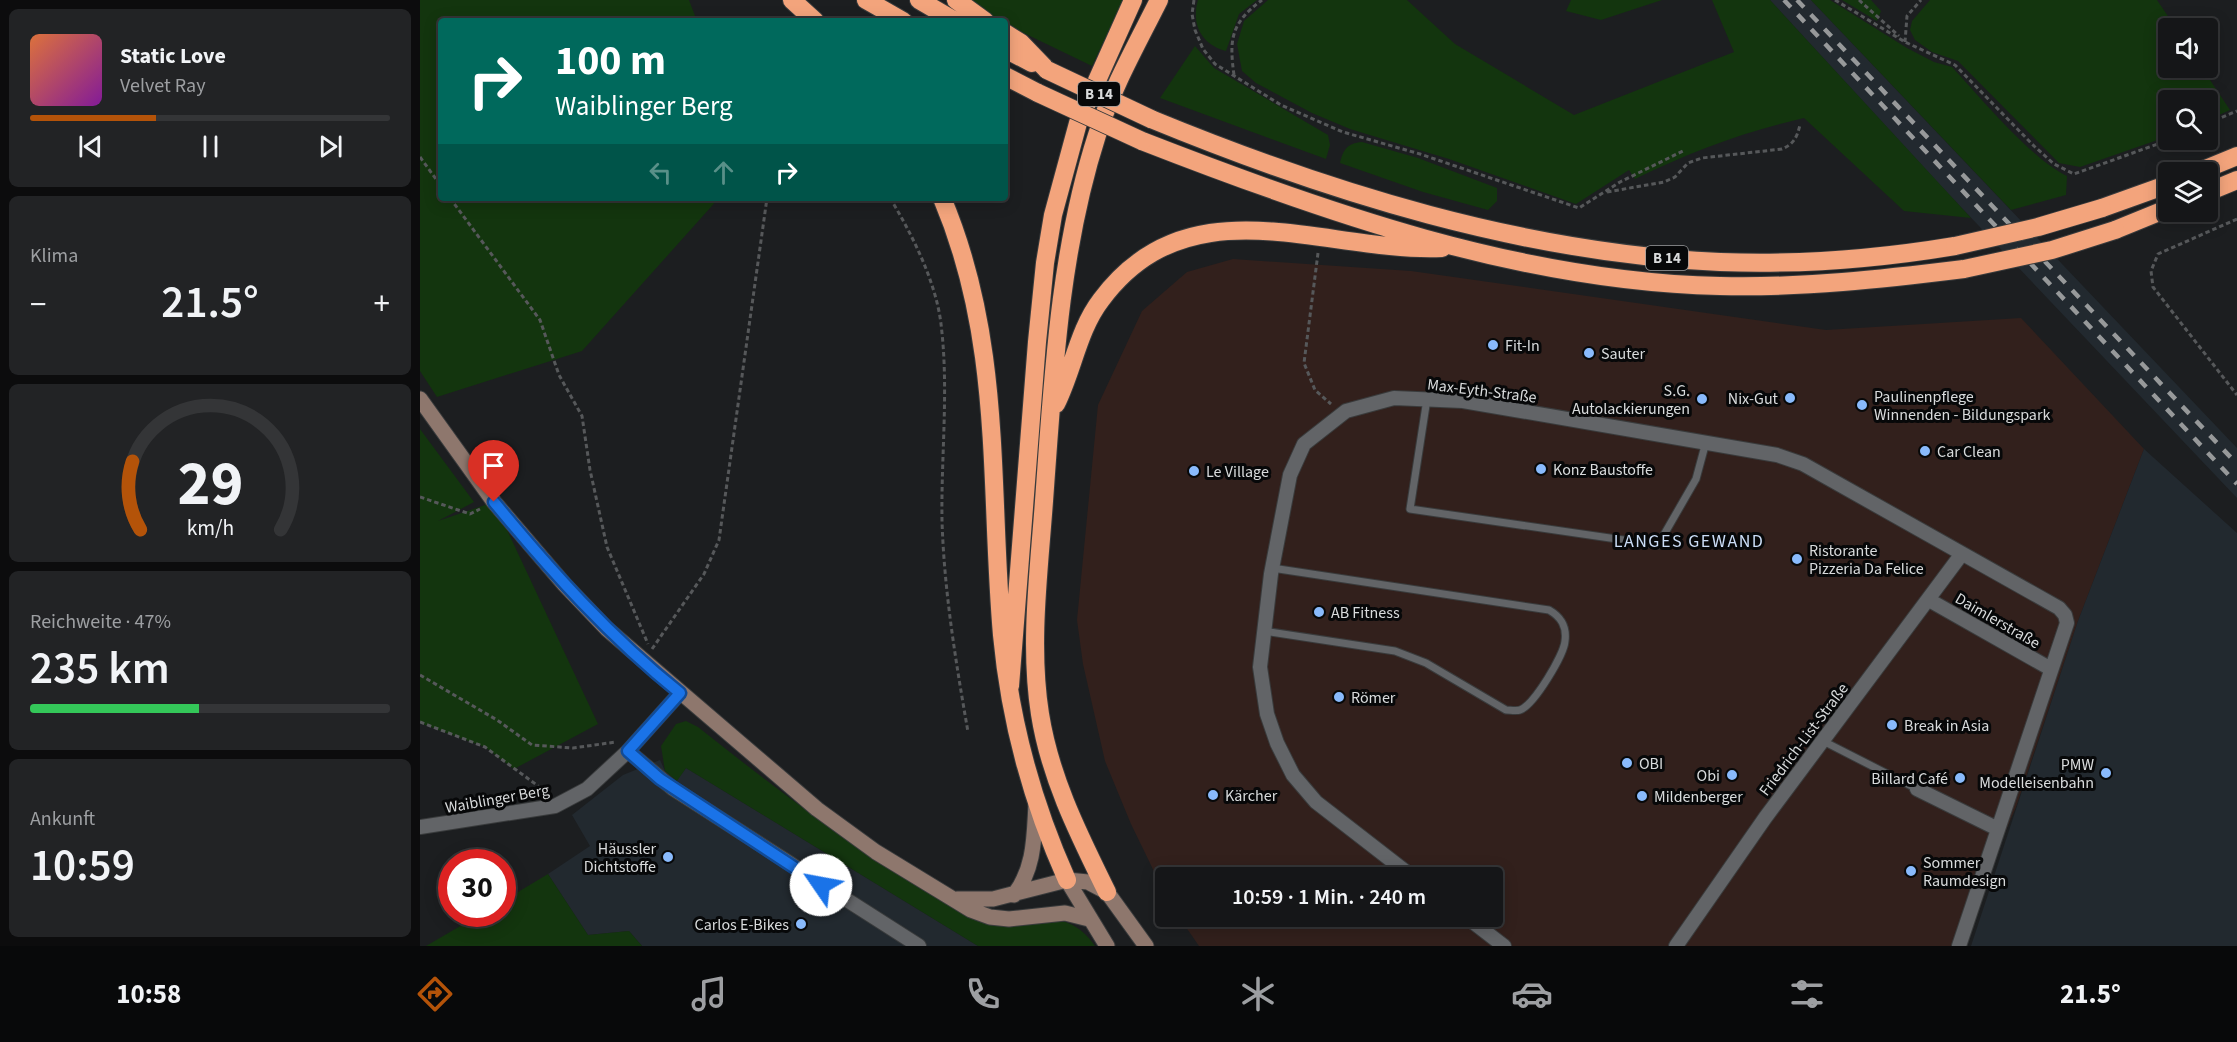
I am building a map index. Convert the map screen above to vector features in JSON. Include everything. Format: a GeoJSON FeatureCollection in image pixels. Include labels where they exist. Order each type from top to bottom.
{"type":"FeatureCollection","features":[{"type":"Feature","properties":{"kind":"highway"},"geometry":{"type":"LineString","coordinates":[[792,0],[812,18]]}},
{"type":"Feature","properties":{"kind":"highway"},"geometry":{"type":"LineString","coordinates":[[866,0],[898,18]]}},
{"type":"Feature","properties":{"kind":"highway"},"geometry":{"type":"LineString","coordinates":[[919,0],[950,18]]}},
{"type":"Feature","properties":{"kind":"highway"},"geometry":{"type":"LineString","coordinates":[[956,0],[981,18]]}},
{"type":"Feature","properties":{"kind":"highway"},"geometry":{"type":"LineString","coordinates":[[1010,686],[1038,330],[1053,215],[1078,123],[1133,0]]}},
{"type":"Feature","properties":{"kind":"highway"},"geometry":{"type":"LineString","coordinates":[[1107,892],[1058,786],[1040,714],[1036,672],[1037,601],[1050,417],[1068,252],[1080,192],[1097,133],[1120,78],[1159,0]]}},
{"type":"Feature","properties":{"kind":"highway"},"geometry":{"type":"LineString","coordinates":[[1008,35],[1022,43],[1047,70]]}},
{"type":"Feature","properties":{"kind":"highway","name":"B 14"},"geometry":{"type":"LineString","coordinates":[[1008,50],[1151,118],[1231,152],[1363,195],[1463,222],[1607,250],[1720,262],[1774,263],[1847,260],[1955,246],[2038,227],[2158,188]]}},
{"type":"Feature","properties":{"kind":"highway","name":"B 14"},"geometry":{"type":"LineString","coordinates":[[1008,78],[1142,141],[1303,202],[1459,247],[1604,275],[1718,286],[1837,284],[1964,269],[2052,250],[2115,230],[2158,212]]}},
{"type":"Feature","properties":{"kind":"highway"},"geometry":{"type":"LineString","coordinates":[[2218,164],[2237,156]]}},
{"type":"Feature","properties":{"kind":"highway"},"geometry":{"type":"LineString","coordinates":[[2218,188],[2237,180]]}},
{"type":"Feature","properties":{"kind":"highway"},"geometry":{"type":"LineString","coordinates":[[943,201],[968,267],[986,369],[992,431],[1002,628],[1022,755],[1036,804],[1068,879]]}},
{"type":"Feature","properties":{"kind":"highway"},"geometry":{"type":"LineString","coordinates":[[1050,417],[1068,381],[1087,323],[1100,301],[1134,265],[1172,243],[1197,235],[1260,229],[1409,249],[1459,247]]}},
{"type":"Feature","properties":{"kind":"street","name":"Max-Eyth-Straße"},"geometry":{"type":"LineString","coordinates":[[1400,867],[1316,802],[1293,775],[1267,714],[1260,667],[1272,568],[1290,474],[1304,444],[1346,411],[1394,398],[1463,401],[1777,455],[1803,464],[1961,555]]}},
{"type":"Feature","properties":{"kind":"street"},"geometry":{"type":"LineString","coordinates":[[420,399],[494,502],[606,629],[817,810],[876,852],[957,899],[971,910],[990,917],[1009,919],[1065,913],[1089,919]]}},
{"type":"Feature","properties":{"kind":"street","name":"Friedrich-List-Straße"},"geometry":{"type":"LineString","coordinates":[[1676,946],[1823,741],[1961,555]]}},
{"type":"Feature","properties":{"kind":"street","name":"Daimlerstraße"},"geometry":{"type":"LineString","coordinates":[[1959,946],[2067,623],[2065,615],[2059,608],[1961,555]]}},
{"type":"Feature","properties":{"kind":"street","name":"Daimlerstraße"},"geometry":{"type":"LineString","coordinates":[[1929,600],[2050,669]]}},
{"type":"Feature","properties":{"kind":"street","name":"Waiblinger Berg"},"geometry":{"type":"LineString","coordinates":[[420,827],[555,806],[587,789],[628,751],[680,693]]}},
{"type":"Feature","properties":{"kind":"street"},"geometry":{"type":"LineString","coordinates":[[628,751],[672,788],[919,946]]}},
{"type":"Feature","properties":{"kind":"street"},"geometry":{"type":"LineString","coordinates":[[1917,789],[1998,829]]}},
{"type":"Feature","properties":{"kind":"street"},"geometry":{"type":"LineString","coordinates":[[1014,895],[1022,885],[1033,854],[1036,804]]}},
{"type":"Feature","properties":{"kind":"street"},"geometry":{"type":"LineString","coordinates":[[1068,879],[1089,919],[1107,946]]}},
{"type":"Feature","properties":{"kind":"street"},"geometry":{"type":"LineString","coordinates":[[957,899],[972,901],[1014,895],[1068,879],[1088,882],[1107,892],[1146,946]]}},
{"type":"Feature","properties":{"kind":"street"},"geometry":{"type":"LineString","coordinates":[[1479,927],[1504,946]]}},
{"type":"Feature","properties":{"kind":"lane"},"geometry":{"type":"LineString","coordinates":[[1426,399],[1410,509],[1421,511],[1658,545],[1696,479],[1706,442]]}},
{"type":"Feature","properties":{"kind":"lane"},"geometry":{"type":"LineString","coordinates":[[1264,631],[1395,651],[1426,663],[1506,710],[1520,710],[1535,700],[1566,644],[1565,630],[1559,616],[1549,610],[1272,568]]}},
{"type":"Feature","properties":{"kind":"lane"},"geometry":{"type":"LineString","coordinates":[[1823,741],[1917,789]]}},
{"type":"Feature","properties":{"kind":"path"},"geometry":{"type":"LineString","coordinates":[[1194,0],[1192,14],[1195,30],[1203,49],[1215,64],[1306,117],[1343,132],[1420,153],[1509,186],[1580,208],[1604,192],[1683,151]]}},
{"type":"Feature","properties":{"kind":"path"},"geometry":{"type":"LineString","coordinates":[[1234,75],[1230,53],[1234,32],[1245,13],[1262,0]]}},
{"type":"Feature","properties":{"kind":"path"},"geometry":{"type":"LineString","coordinates":[[1835,0],[1905,42],[1955,65],[2034,146],[2065,172],[2074,174],[2158,144]]}},
{"type":"Feature","properties":{"kind":"path"},"geometry":{"type":"LineString","coordinates":[[1859,0],[1905,42]]}},
{"type":"Feature","properties":{"kind":"path"},"geometry":{"type":"LineString","coordinates":[[1905,42],[1907,16],[1921,0]]}},
{"type":"Feature","properties":{"kind":"path"},"geometry":{"type":"LineString","coordinates":[[2218,119],[2237,111]]}},
{"type":"Feature","properties":{"kind":"path"},"geometry":{"type":"LineString","coordinates":[[1604,192],[1664,182],[1675,177],[1688,163],[1702,158],[1782,149],[1790,145],[1797,137],[1800,124]]}},
{"type":"Feature","properties":{"kind":"path"},"geometry":{"type":"LineString","coordinates":[[420,157],[438,182]]}},
{"type":"Feature","properties":{"kind":"path"},"geometry":{"type":"LineString","coordinates":[[452,201],[540,320],[558,375],[582,416],[590,470],[608,548],[651,651],[704,573],[719,540],[767,201]]}},
{"type":"Feature","properties":{"kind":"path"},"geometry":{"type":"LineString","coordinates":[[892,201],[923,261],[941,322],[944,373],[942,522],[955,658],[968,732]]}},
{"type":"Feature","properties":{"kind":"path"},"geometry":{"type":"LineString","coordinates":[[2237,219],[2158,254],[2151,270],[2153,287],[2237,395]]}},
{"type":"Feature","properties":{"kind":"path"},"geometry":{"type":"LineString","coordinates":[[1319,250],[1304,363],[1315,390],[1325,400],[1346,411]]}},
{"type":"Feature","properties":{"kind":"path"},"geometry":{"type":"LineString","coordinates":[[420,497],[470,514],[494,502]]}},
{"type":"Feature","properties":{"kind":"path"},"geometry":{"type":"LineString","coordinates":[[420,675],[497,720],[532,746],[573,748],[617,742],[628,751]]}},
{"type":"Feature","properties":{"kind":"path"},"geometry":{"type":"LineString","coordinates":[[420,723],[485,747],[547,791],[555,806]]}},
{"type":"Feature","properties":{"kind":"shaded area"},"geometry":{"type":"Polygon","coordinates":[[[1770,0],[1811,0],[2237,448],[2237,498],[1941,186],[1770,0]]]}},
{"type":"Feature","properties":{"kind":"shaded area"},"geometry":{"type":"Polygon","coordinates":[[[1233,259],[1411,271],[1826,330],[2021,318],[2144,449],[2078,621],[2016,807],[1957,946],[1199,946],[1186,927],[1503,927],[1503,867],[1155,867],[1155,873],[1131,824],[1105,761],[1083,664],[1077,620],[1098,405],[1142,311],[1187,272],[1233,259]]]}},
{"type":"Feature","properties":{"kind":"shaded area"},"geometry":{"type":"Polygon","coordinates":[[[2144,449],[2237,533],[2237,946],[1971,946],[2078,621],[2144,449]]]}},
{"type":"Feature","properties":{"kind":"shaded area"},"geometry":{"type":"Polygon","coordinates":[[[660,760],[665,771],[677,780],[686,768],[978,946],[642,946],[629,931],[588,935],[548,874],[590,846],[572,815],[623,775],[660,760]]]}},
{"type":"Feature","properties":{"kind":"green space"},"geometry":{"type":"Polygon","coordinates":[[[420,0],[689,0],[696,18],[438,18],[438,201],[716,201],[582,351],[437,397],[420,371],[420,0]]]}},
{"type":"Feature","properties":{"kind":"green space"},"geometry":{"type":"Polygon","coordinates":[[[970,0],[1123,0],[1092,66],[1008,25],[1008,18],[996,18],[970,0]]]}},
{"type":"Feature","properties":{"kind":"green space"},"geometry":{"type":"Polygon","coordinates":[[[1198,0],[1257,0],[1239,14],[1226,51],[1210,43],[1200,32],[1196,17],[1198,0]]]}},
{"type":"Feature","properties":{"kind":"green space"},"geometry":{"type":"Polygon","coordinates":[[[1268,0],[1407,0],[1455,44],[1574,115],[1734,52],[1712,0],[1770,0],[1971,218],[1904,211],[1804,118],[1718,143],[1635,179],[1629,170],[1576,204],[1449,159],[1350,129],[1312,113],[1256,83],[1242,71],[1237,44],[1244,21],[1268,0]]]}},
{"type":"Feature","properties":{"kind":"green space"},"geometry":{"type":"Polygon","coordinates":[[[1571,0],[1662,0],[1601,20],[1566,11],[1571,0]]]}},
{"type":"Feature","properties":{"kind":"green space"},"geometry":{"type":"Polygon","coordinates":[[[1811,0],[1830,0],[1907,48],[1934,62],[1952,67],[2023,142],[2053,168],[2067,176],[2066,195],[2011,210],[1811,0]]]}},
{"type":"Feature","properties":{"kind":"green space"},"geometry":{"type":"Polygon","coordinates":[[[1842,0],[1871,0],[1881,11],[1877,21],[1842,0]]]}},
{"type":"Feature","properties":{"kind":"green space"},"geometry":{"type":"Polygon","coordinates":[[[1930,0],[2157,0],[2169,18],[2158,18],[2158,78],[2209,78],[2217,90],[2158,90],[2158,140],[2080,167],[2059,163],[1958,61],[1932,52],[1915,40],[1910,30],[1912,21],[1930,0]]]}},
{"type":"Feature","properties":{"kind":"green space"},"geometry":{"type":"Polygon","coordinates":[[[1195,46],[1214,68],[1328,135],[1330,145],[1326,159],[1160,98],[1195,46]]]}},
{"type":"Feature","properties":{"kind":"green space"},"geometry":{"type":"Polygon","coordinates":[[[2218,92],[2230,110],[2218,115],[2218,92]]]}},
{"type":"Feature","properties":{"kind":"green space"},"geometry":{"type":"Polygon","coordinates":[[[1362,142],[1418,158],[1497,188],[1497,201],[1488,210],[1423,192],[1340,163],[1347,148],[1362,142]]]}},
{"type":"Feature","properties":{"kind":"green space"},"geometry":{"type":"Polygon","coordinates":[[[420,429],[474,502],[438,521],[494,502],[598,724],[514,769],[485,747],[420,723],[420,429]]]}},
{"type":"Feature","properties":{"kind":"green space"},"geometry":{"type":"Polygon","coordinates":[[[686,721],[698,727],[834,830],[940,900],[984,920],[1041,918],[1065,922],[1085,935],[1095,946],[978,946],[686,768],[677,781],[665,771],[661,746],[676,724],[686,721]]]}},
{"type":"Feature","properties":{"kind":"green space"},"geometry":{"type":"Polygon","coordinates":[[[548,874],[588,935],[629,931],[642,946],[426,946],[459,927],[516,927],[516,893],[548,874]]]}},
{"type":"Feature","properties":{"kind":"railway"},"geometry":{"type":"LineString","coordinates":[[1784,0],[2237,484]]}},
{"type":"Feature","properties":{"kind":"railway"},"geometry":{"type":"LineString","coordinates":[[1797,0],[2237,464]]}},
{"type":"Feature","properties":{"kind":"place","name":"Fit-In"},"geometry":{"type":"Point","coordinates":[1493,345]}},
{"type":"Feature","properties":{"kind":"place","name":"Sauter"},"geometry":{"type":"Point","coordinates":[1589,353]}},
{"type":"Feature","properties":{"kind":"place","name":"Nix-Gut"},"geometry":{"type":"Point","coordinates":[1790,398]}},
{"type":"Feature","properties":{"kind":"place","name":"S.G. Autolackierungen"},"geometry":{"type":"Point","coordinates":[1702,399]}},
{"type":"Feature","properties":{"kind":"place","name":"Paulinenpflege Winnenden - Bildungspark"},"geometry":{"type":"Point","coordinates":[1862,405]}},
{"type":"Feature","properties":{"kind":"place","name":"Car Clean"},"geometry":{"type":"Point","coordinates":[1925,451]}},
{"type":"Feature","properties":{"kind":"place","name":"Konz Baustoffe"},"geometry":{"type":"Point","coordinates":[1541,469]}},
{"type":"Feature","properties":{"kind":"place","name":"Le Village"},"geometry":{"type":"Point","coordinates":[1194,471]}},
{"type":"Feature","properties":{"kind":"place","name":"Ristorante Pizzeria Da Felice"},"geometry":{"type":"Point","coordinates":[1797,559]}},
{"type":"Feature","properties":{"kind":"place","name":"AB Fitness"},"geometry":{"type":"Point","coordinates":[1319,612]}},
{"type":"Feature","properties":{"kind":"place","name":"Römer"},"geometry":{"type":"Point","coordinates":[1339,697]}},
{"type":"Feature","properties":{"kind":"place","name":"Break in Asia"},"geometry":{"type":"Point","coordinates":[1892,725]}},
{"type":"Feature","properties":{"kind":"place","name":"OBI"},"geometry":{"type":"Point","coordinates":[1627,763]}},
{"type":"Feature","properties":{"kind":"place","name":"PMW Modelleisenbahn"},"geometry":{"type":"Point","coordinates":[2106,773]}},
{"type":"Feature","properties":{"kind":"place","name":"Obi"},"geometry":{"type":"Point","coordinates":[1732,775]}},
{"type":"Feature","properties":{"kind":"place","name":"Billard Café"},"geometry":{"type":"Point","coordinates":[1960,778]}},
{"type":"Feature","properties":{"kind":"place","name":"Kärcher"},"geometry":{"type":"Point","coordinates":[1213,795]}},
{"type":"Feature","properties":{"kind":"place","name":"Mildenberger"},"geometry":{"type":"Point","coordinates":[1642,796]}},
{"type":"Feature","properties":{"kind":"place","name":"Häussler Dichtstoffe"},"geometry":{"type":"Point","coordinates":[668,857]}},
{"type":"Feature","properties":{"kind":"place","name":"Sommer Raumdesign"},"geometry":{"type":"Point","coordinates":[1911,871]}},
{"type":"Feature","properties":{"kind":"place","name":"Carlos E-Bikes"},"geometry":{"type":"Point","coordinates":[801,924]}},
{"type":"Feature","properties":{"kind":"district","name":"LANGES GEWAND"},"geometry":{"type":"Point","coordinates":[1689,541]}},
{"type":"Feature","properties":{"kind":"route"},"geometry":{"type":"LineString","coordinates":[[494,502],[606,629],[680,693],[628,751],[660,779],[821,885]]}}]}
